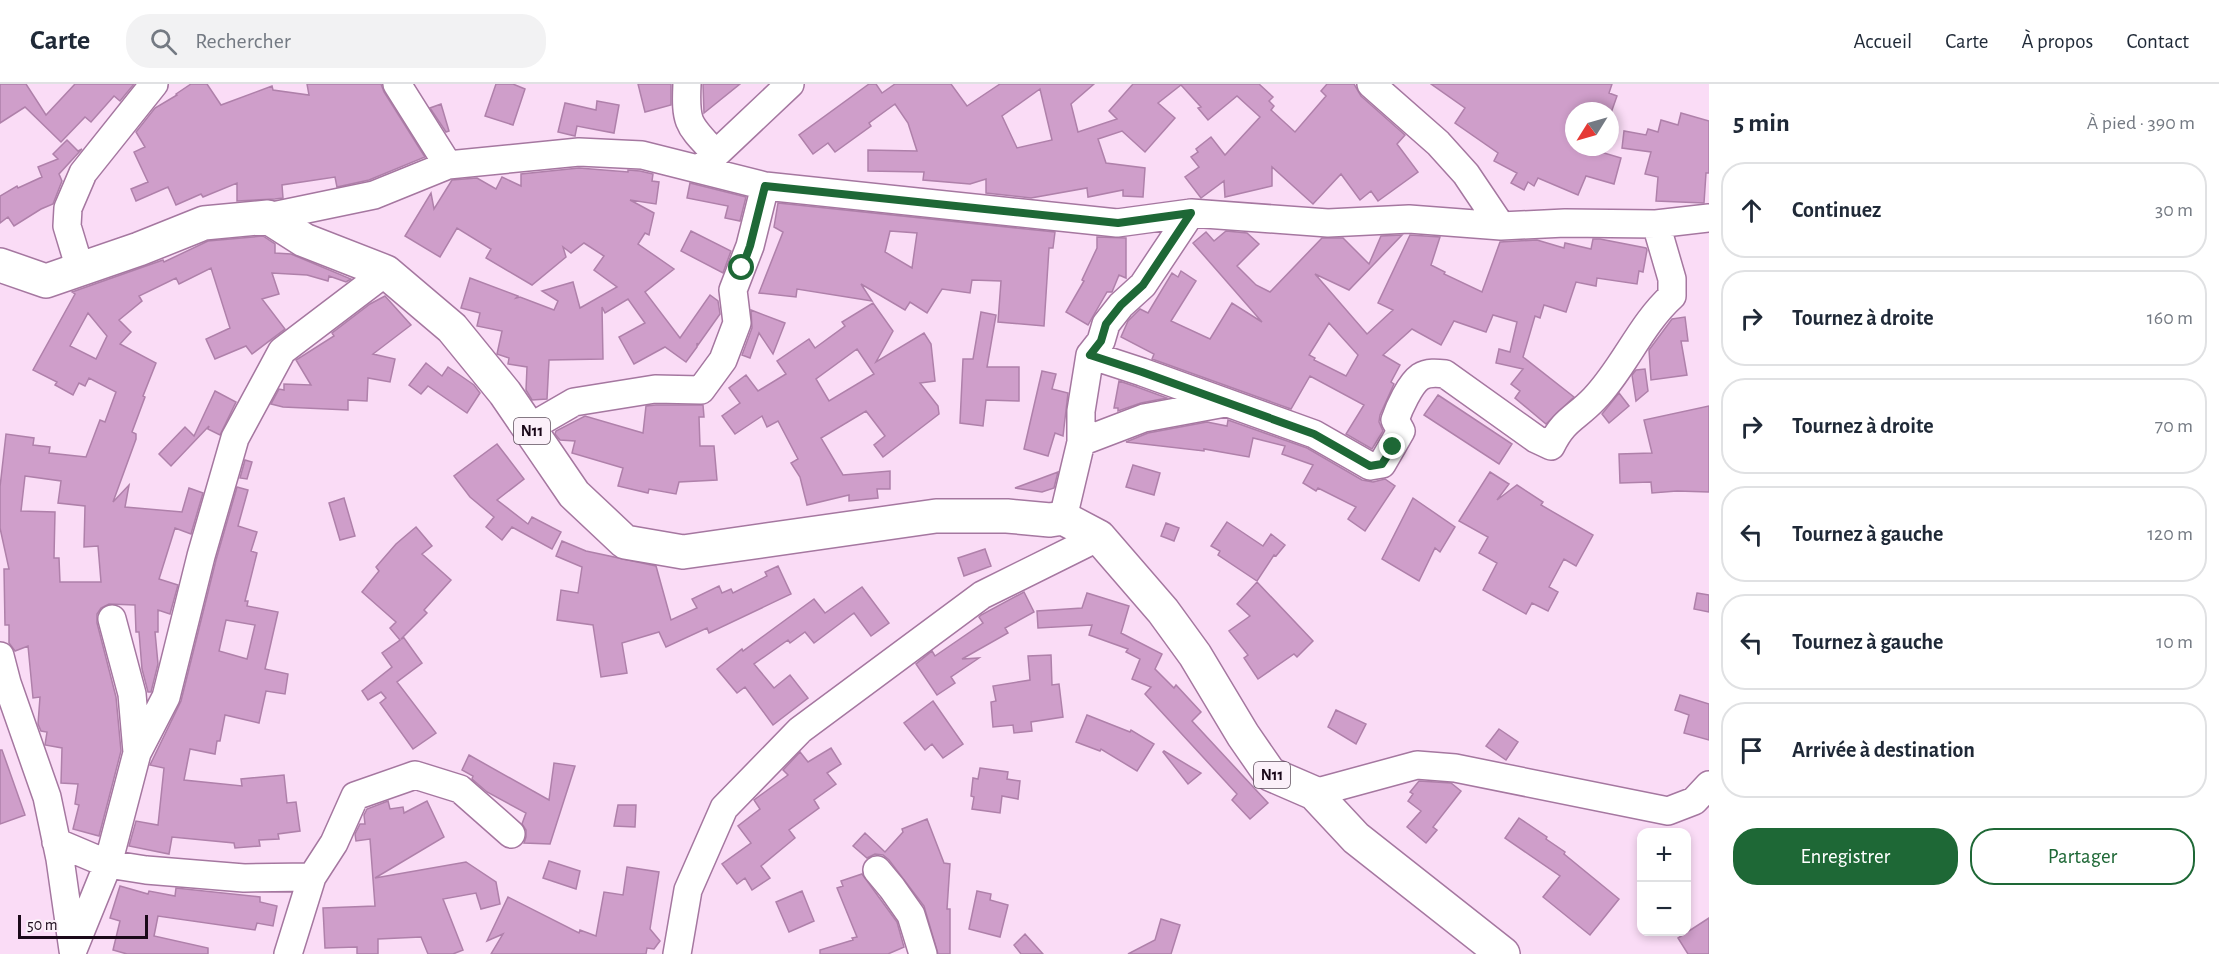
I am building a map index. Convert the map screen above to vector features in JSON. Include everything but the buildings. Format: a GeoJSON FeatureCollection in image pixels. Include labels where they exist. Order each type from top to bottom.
{"type":"FeatureCollection","features":[{"type":"Feature","properties":{"kind":"highway"},"geometry":{"type":"LineString","coordinates":[[0,265],[46,281],[139,249],[204,223],[268,217]]}},
{"type":"Feature","properties":{"kind":"highway","name":"N11"},"geometry":{"type":"LineString","coordinates":[[268,217],[304,240],[386,272],[452,328],[505,393],[574,494],[626,542],[683,552],[936,516],[1007,516],[1050,520],[1063,518],[1099,537],[1163,611],[1195,656],[1243,735],[1270,774],[1314,794],[1356,838],[1503,954]]}},
{"type":"Feature","properties":{"kind":"street"},"geometry":{"type":"LineString","coordinates":[[80,269],[67,226],[68,208],[83,173],[154,84]]}},
{"type":"Feature","properties":{"kind":"street"},"geometry":{"type":"LineString","coordinates":[[397,84],[448,165]]}},
{"type":"Feature","properties":{"kind":"street"},"geometry":{"type":"LineString","coordinates":[[687,84],[686,104],[690,126],[708,161]]}},
{"type":"Feature","properties":{"kind":"street"},"geometry":{"type":"LineString","coordinates":[[708,161],[790,84]]}},
{"type":"Feature","properties":{"kind":"street"},"geometry":{"type":"LineString","coordinates":[[1371,84],[1438,142],[1466,174],[1501,226]]}},
{"type":"Feature","properties":{"kind":"street"},"geometry":{"type":"LineString","coordinates":[[268,217],[374,195],[448,165],[579,152],[708,161],[765,186],[1118,223],[1191,213],[1328,223],[1409,219],[1501,226],[1565,223],[1656,224],[1709,218]]}},
{"type":"Feature","properties":{"kind":"street"},"geometry":{"type":"LineString","coordinates":[[529,428],[574,402],[655,389],[700,390],[723,360],[737,323],[733,290],[750,246],[765,186]]}},
{"type":"Feature","properties":{"kind":"street"},"geometry":{"type":"LineString","coordinates":[[1063,518],[1081,442],[1081,411],[1090,355],[1101,341],[1106,324],[1121,305],[1143,285],[1191,213]]}},
{"type":"Feature","properties":{"kind":"street"},"geometry":{"type":"LineString","coordinates":[[1090,355],[1314,434],[1370,466],[1382,464],[1401,431],[1395,420],[1400,407],[1420,377],[1432,373],[1445,374],[1536,439],[1551,446],[1563,424],[1594,399],[1632,349],[1656,310],[1672,296],[1672,279],[1656,224]]}},
{"type":"Feature","properties":{"kind":"street"},"geometry":{"type":"LineString","coordinates":[[73,952],[108,864],[137,753],[166,696],[201,556],[236,438],[282,351],[386,272]]}},
{"type":"Feature","properties":{"kind":"street"},"geometry":{"type":"LineString","coordinates":[[1081,442],[1144,418],[1225,403]]}},
{"type":"Feature","properties":{"kind":"street"},"geometry":{"type":"LineString","coordinates":[[676,954],[688,890],[724,808],[800,730],[982,596],[1099,537]]}},
{"type":"Feature","properties":{"kind":"street"},"geometry":{"type":"LineString","coordinates":[[112,619],[132,694],[137,753]]}},
{"type":"Feature","properties":{"kind":"street"},"geometry":{"type":"LineString","coordinates":[[0,656],[7,683],[48,797],[73,952]]}},
{"type":"Feature","properties":{"kind":"street"},"geometry":{"type":"LineString","coordinates":[[1314,794],[1417,765],[1455,768],[1668,811],[1694,801],[1709,785]]}},
{"type":"Feature","properties":{"kind":"street"},"geometry":{"type":"LineString","coordinates":[[288,954],[312,877],[333,843],[355,796],[415,775],[460,789],[511,834]]}},
{"type":"Feature","properties":{"kind":"street"},"geometry":{"type":"LineString","coordinates":[[56,842],[108,864],[146,870],[244,878],[312,877]]}},
{"type":"Feature","properties":{"kind":"street"},"geometry":{"type":"LineString","coordinates":[[877,870],[911,915],[923,954]]}},
{"type":"Feature","properties":{"kind":"route"},"geometry":{"type":"LineString","coordinates":[[742,268],[765,186],[1118,223],[1191,213],[1143,285],[1121,305],[1106,324],[1101,341],[1090,355],[1314,434],[1370,466],[1382,464],[1393,447]]}}]}
